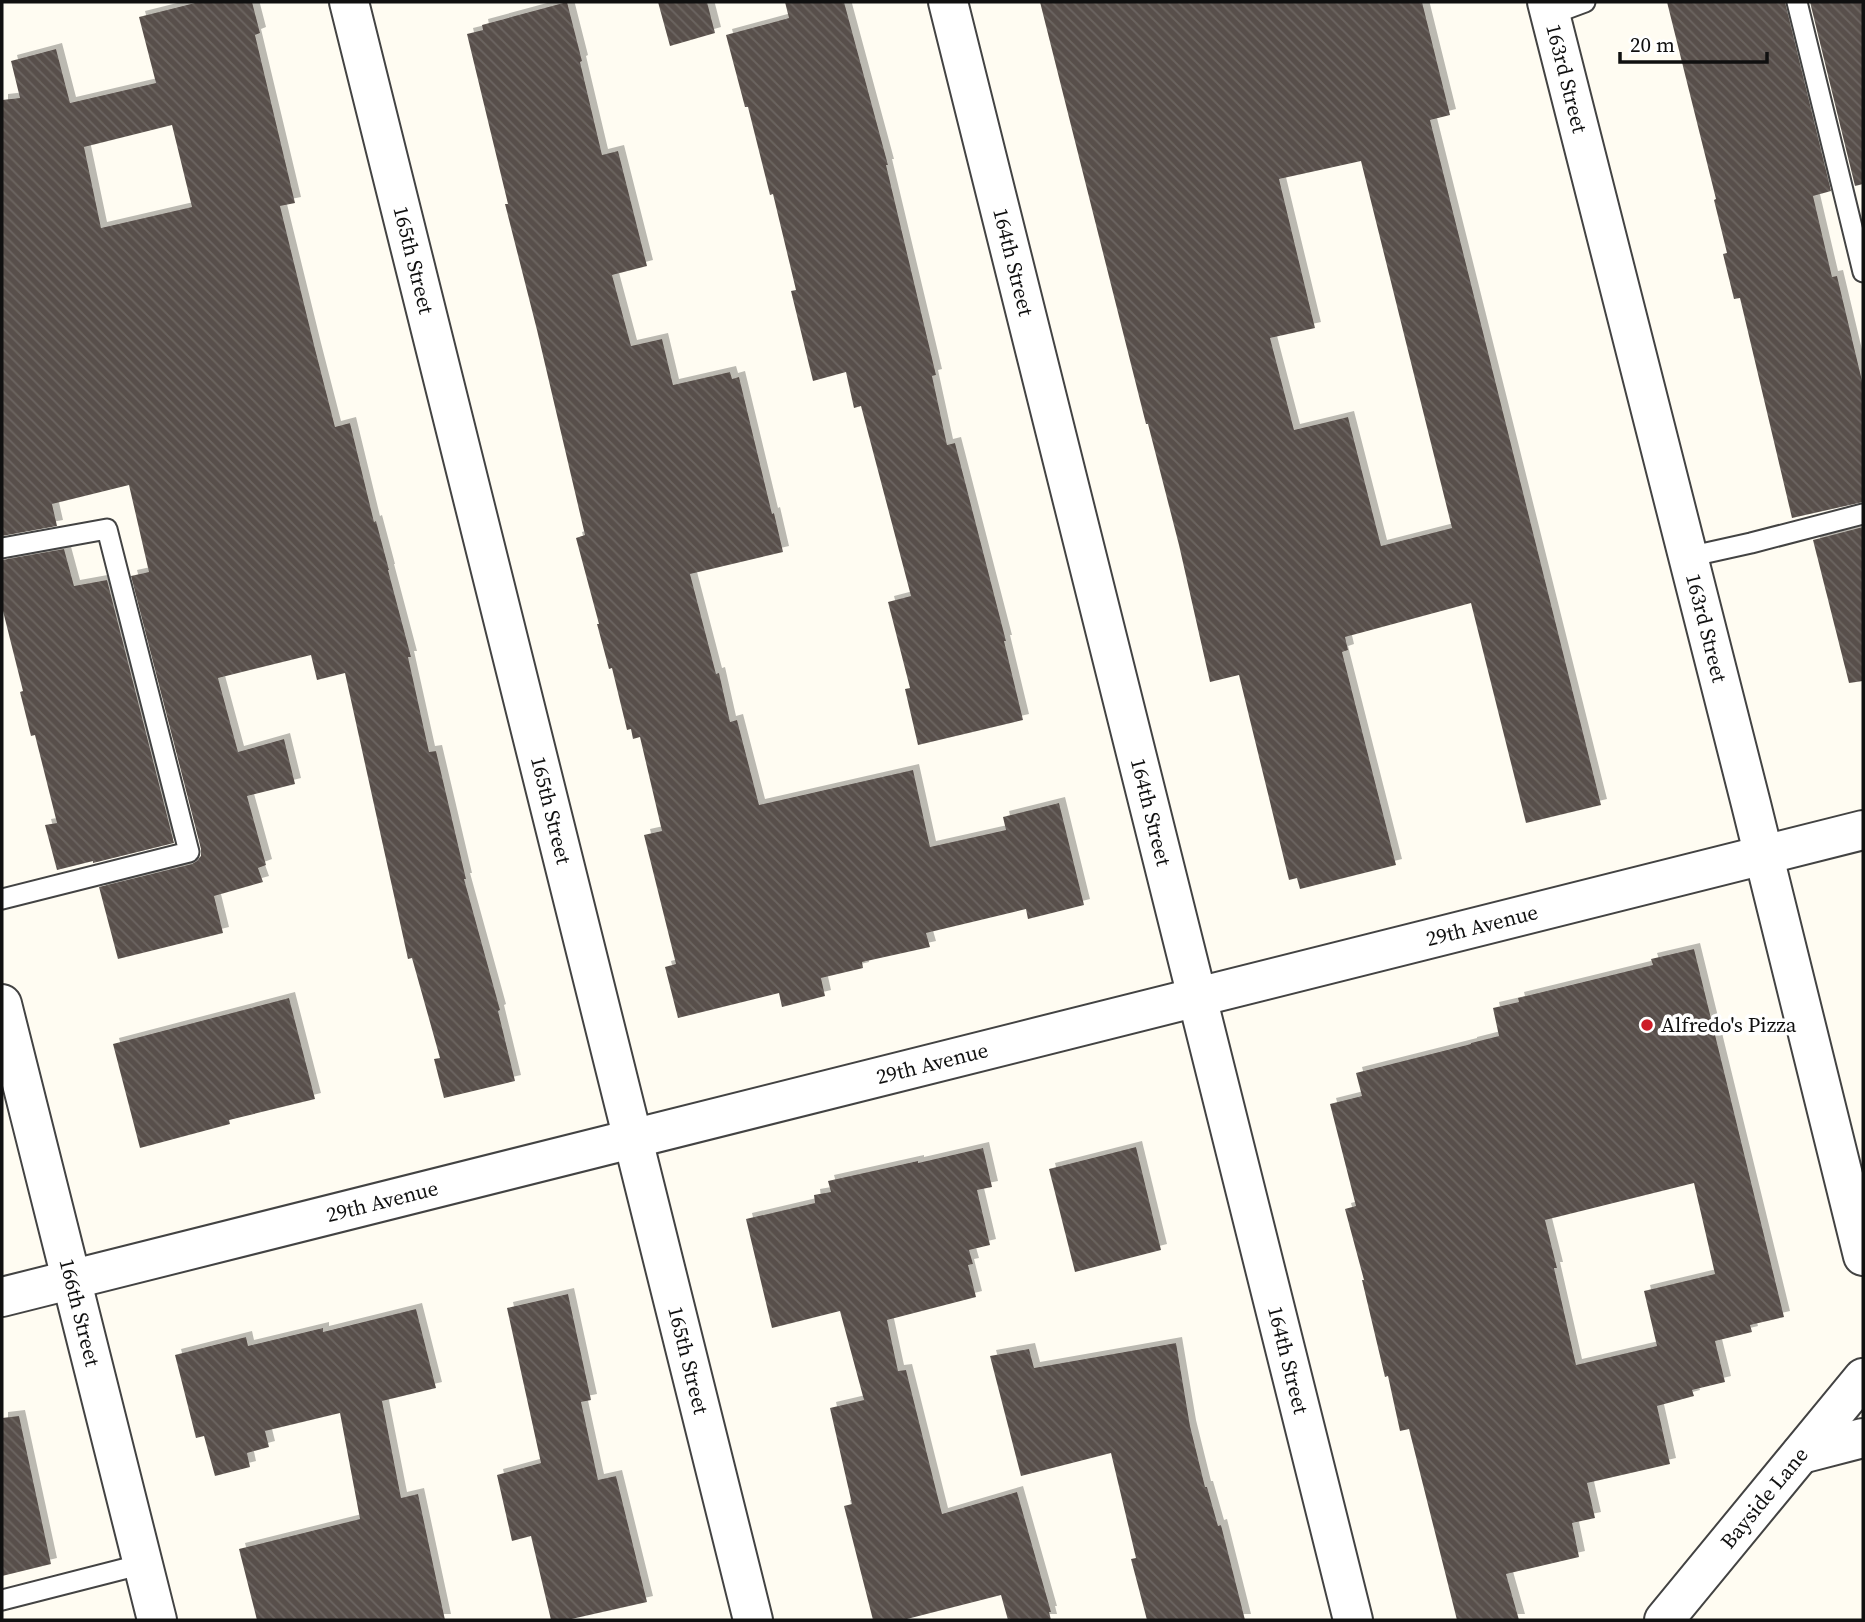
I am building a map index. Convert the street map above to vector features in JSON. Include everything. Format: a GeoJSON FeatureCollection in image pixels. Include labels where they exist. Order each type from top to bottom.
{"type":"FeatureCollection","features":[{"type":"Feature","properties":{"kind":"street","name":"165th Street"},"geometry":{"type":"LineString","coordinates":[[349,2],[753,1620]]}},
{"type":"Feature","properties":{"kind":"street","name":"164th Street"},"geometry":{"type":"LineString","coordinates":[[947,2],[1353,1620]]}},
{"type":"Feature","properties":{"kind":"street","name":"163rd Street"},"geometry":{"type":"LineString","coordinates":[[1561,6],[1688,557],[1863,1256]]}},
{"type":"Feature","properties":{"kind":"street","name":"29th Avenue"},"geometry":{"type":"LineString","coordinates":[[2,1297],[1863,830]]}},
{"type":"Feature","properties":{"kind":"street","name":"166th Street"},"geometry":{"type":"LineString","coordinates":[[2,1004],[157,1620]]}},
{"type":"Feature","properties":{"kind":"street","name":"Bayside Lane"},"geometry":{"type":"LineString","coordinates":[[1664,1620],[1863,1378]]}},
{"type":"Feature","properties":{"kind":"street"},"geometry":{"type":"LineString","coordinates":[[1801,1454],[1863,1438]]}},
{"type":"Feature","properties":{"kind":"lane"},"geometry":{"type":"LineString","coordinates":[[1797,2],[1863,272]]}},
{"type":"Feature","properties":{"kind":"lane"},"geometry":{"type":"LineString","coordinates":[[1688,557],[1863,514]]}},
{"type":"Feature","properties":{"kind":"lane"},"geometry":{"type":"LineString","coordinates":[[2,548],[107,529],[189,852],[2,899]]}},
{"type":"Feature","properties":{"kind":"lane"},"geometry":{"type":"LineString","coordinates":[[2,1600],[143,1564]]}},
{"type":"Feature","properties":{"kind":"building"},"geometry":{"type":"Polygon","coordinates":[[[199,2],[252,2],[260,33],[255,35],[295,203],[280,206],[335,427],[350,423],[411,657],[408,657],[429,752],[436,751],[464,879],[500,1010],[498,1011],[515,1081],[444,1098],[434,1059],[440,1058],[412,958],[408,959],[345,673],[317,680],[311,655],[218,678],[238,752],[284,739],[295,784],[247,796],[266,865],[258,868],[263,882],[214,896],[223,933],[118,959],[99,887],[192,864],[201,856],[201,849],[131,576],[149,572],[129,485],[52,504],[57,526],[2,536],[2,100],[20,98],[11,61],[56,49],[70,103],[156,83],[139,17],[199,2]],[[172,125],[84,147],[101,228],[192,207],[172,125]]]}},
{"type":"Feature","properties":{"kind":"building"},"geometry":{"type":"Polygon","coordinates":[[[567,2],[602,155],[618,151],[647,266],[612,275],[631,346],[662,339],[673,385],[730,372],[732,379],[739,377],[772,514],[774,513],[783,552],[690,574],[716,674],[719,673],[730,722],[737,720],[759,805],[913,770],[930,847],[1006,830],[1003,817],[1059,803],[1084,905],[1028,919],[1026,909],[926,933],[930,947],[862,962],[863,968],[821,978],[825,996],[782,1007],[779,993],[678,1018],[665,967],[676,964],[644,835],[662,831],[640,737],[633,739],[631,729],[627,730],[612,668],[609,669],[597,624],[576,538],[585,535],[467,34],[483,30],[482,25],[567,2]]]}},
{"type":"Feature","properties":{"kind":"building"},"geometry":{"type":"Polygon","coordinates":[[[658,2],[707,2],[715,33],[670,46],[658,2]]]}},
{"type":"Feature","properties":{"kind":"building"},"geometry":{"type":"Polygon","coordinates":[[[785,2],[844,2],[888,165],[936,375],[932,376],[947,445],[955,443],[1006,641],[1023,720],[918,745],[905,689],[910,688],[888,602],[911,596],[861,406],[854,408],[846,372],[813,381],[791,291],[796,290],[773,194],[770,195],[748,107],[745,107],[726,35],[789,18],[785,2]]]}},
{"type":"Feature","properties":{"kind":"building"},"geometry":{"type":"Polygon","coordinates":[[[1040,2],[1422,2],[1450,115],[1430,120],[1601,805],[1526,823],[1471,603],[1345,637],[1348,650],[1342,652],[1396,865],[1300,889],[1297,878],[1289,880],[1239,675],[1210,682],[1179,545],[1040,2]],[[1361,161],[1279,179],[1315,328],[1270,338],[1294,430],[1348,417],[1381,546],[1452,528],[1361,161]]]}},
{"type":"Feature","properties":{"kind":"building"},"geometry":{"type":"Polygon","coordinates":[[[1667,2],[1785,2],[1831,191],[1813,196],[1832,277],[1837,276],[1863,385],[1863,502],[1792,518],[1740,298],[1734,299],[1723,254],[1727,253],[1714,200],[1716,199],[1667,2]]]}},
{"type":"Feature","properties":{"kind":"building"},"geometry":{"type":"Polygon","coordinates":[[[1810,2],[1863,2],[1863,184],[1855,186],[1810,2]]]}},
{"type":"Feature","properties":{"kind":"building"},"geometry":{"type":"Polygon","coordinates":[[[1863,527],[1863,681],[1849,683],[1813,540],[1863,527]]]}},
{"type":"Feature","properties":{"kind":"building"},"geometry":{"type":"Polygon","coordinates":[[[64,549],[74,586],[107,580],[174,843],[57,870],[45,825],[57,823],[35,735],[31,736],[2,607],[2,560],[64,549]]]}},
{"type":"Feature","properties":{"kind":"building"},"geometry":{"type":"Polygon","coordinates":[[[1694,949],[1784,1317],[1750,1325],[1752,1332],[1715,1341],[1725,1382],[1692,1390],[1694,1396],[1657,1406],[1670,1464],[1587,1483],[1595,1518],[1572,1523],[1579,1557],[1506,1574],[1519,1620],[1457,1620],[1409,1429],[1400,1431],[1388,1376],[1385,1377],[1345,1209],[1356,1206],[1330,1104],[1362,1096],[1356,1073],[1499,1036],[1493,1008],[1519,1002],[1518,998],[1653,965],[1651,959],[1694,949]],[[1694,1183],[1545,1220],[1576,1365],[1657,1346],[1644,1291],[1715,1274],[1694,1183]]]}},
{"type":"Feature","properties":{"kind":"building"},"geometry":{"type":"Polygon","coordinates":[[[289,998],[315,1099],[229,1120],[230,1124],[140,1148],[113,1044],[289,998]]]}},
{"type":"Feature","properties":{"kind":"building"},"geometry":{"type":"Polygon","coordinates":[[[1136,1147],[1161,1250],[1075,1272],[1049,1169],[1136,1147]]]}},
{"type":"Feature","properties":{"kind":"building"},"geometry":{"type":"Polygon","coordinates":[[[983,1148],[992,1187],[977,1190],[990,1245],[969,1250],[973,1264],[968,1265],[976,1297],[887,1320],[898,1371],[906,1370],[942,1514],[1017,1492],[1051,1620],[1008,1620],[1001,1595],[903,1620],[873,1620],[844,1506],[852,1504],[830,1408],[864,1400],[840,1311],[772,1328],[746,1219],[815,1203],[814,1195],[831,1192],[828,1181],[983,1148]]]}},
{"type":"Feature","properties":{"kind":"building"},"geometry":{"type":"Polygon","coordinates":[[[568,1294],[591,1400],[581,1402],[598,1480],[616,1476],[647,1602],[567,1620],[551,1620],[531,1536],[512,1541],[497,1475],[541,1463],[507,1308],[568,1294]]]}},
{"type":"Feature","properties":{"kind":"building"},"geometry":{"type":"Polygon","coordinates":[[[416,1309],[436,1388],[382,1401],[401,1498],[418,1494],[445,1620],[257,1620],[239,1549],[360,1519],[340,1413],[265,1431],[269,1447],[247,1453],[250,1467],[215,1476],[204,1436],[196,1438],[175,1355],[246,1337],[248,1346],[323,1328],[323,1332],[416,1309]]]}},
{"type":"Feature","properties":{"kind":"building"},"geometry":{"type":"Polygon","coordinates":[[[1176,1343],[1190,1426],[1205,1487],[1218,1526],[1221,1525],[1245,1620],[1147,1620],[1131,1559],[1136,1558],[1111,1453],[1021,1476],[990,1356],[1029,1349],[1034,1368],[1176,1343]]]}},
{"type":"Feature","properties":{"kind":"building"},"geometry":{"type":"Polygon","coordinates":[[[19,1416],[51,1564],[2,1576],[2,1418],[19,1416]]]}},
{"type":"Feature","properties":{"kind":"place","name":"Alfredo's Pizza"},"geometry":{"type":"Point","coordinates":[1647,1025]}}]}
